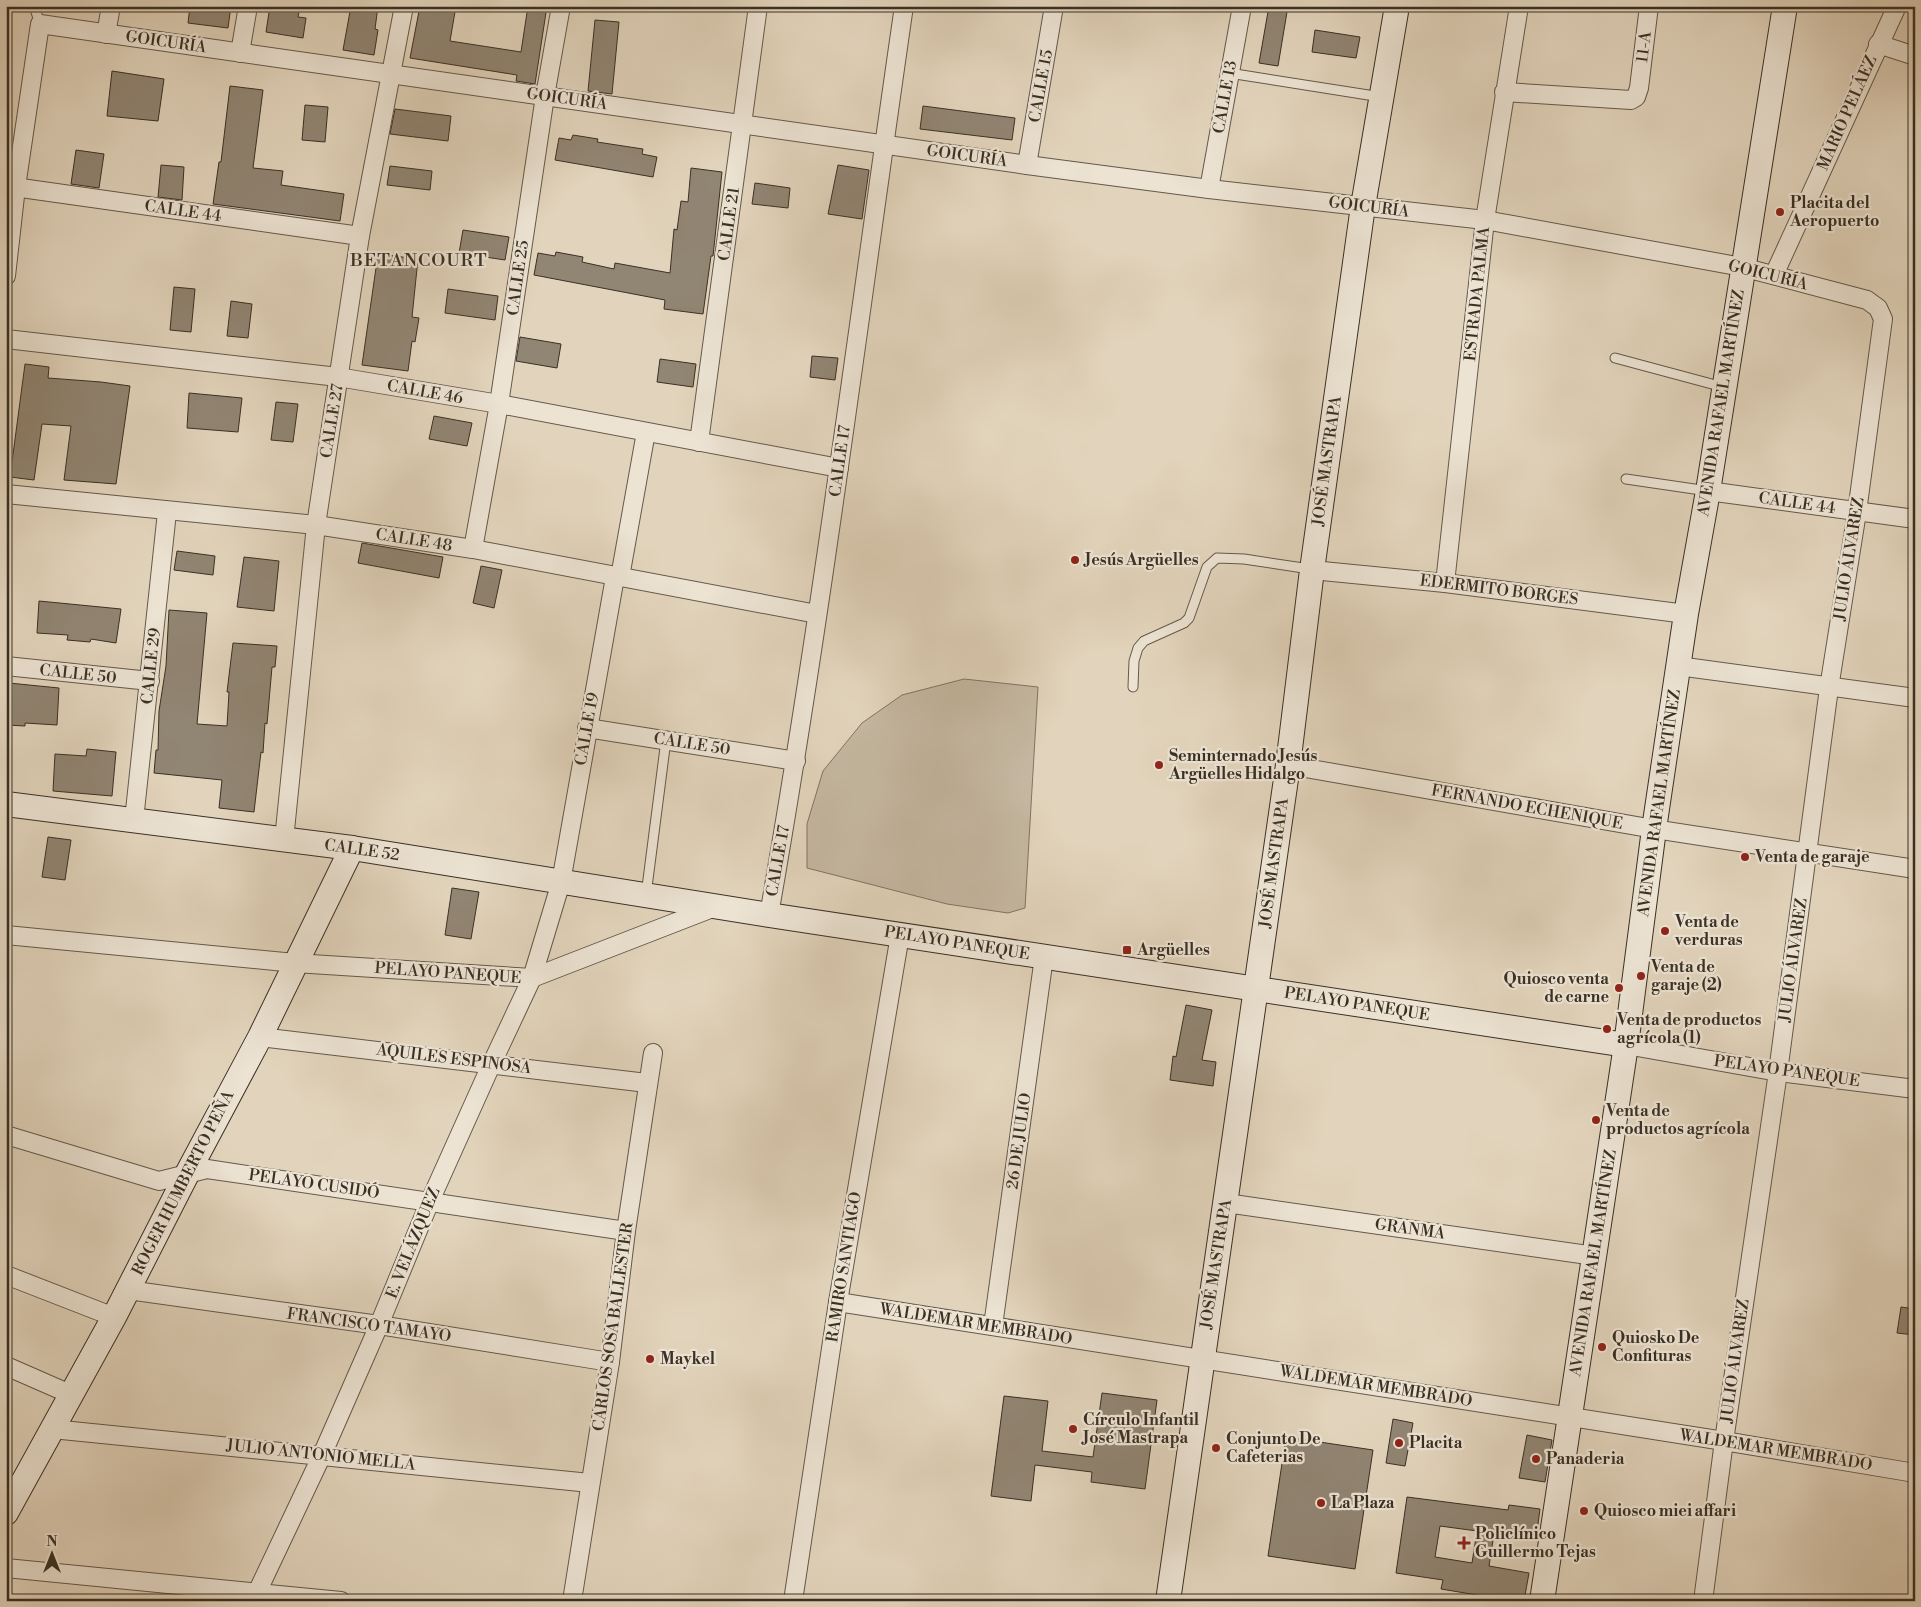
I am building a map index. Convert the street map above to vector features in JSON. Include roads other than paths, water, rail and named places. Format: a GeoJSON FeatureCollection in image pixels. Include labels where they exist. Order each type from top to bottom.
{"type":"FeatureCollection","features":[{"type":"Feature","properties":{"kind":"street"},"geometry":{"type":"LineString","coordinates":[[106,34],[111,6]]}},
{"type":"Feature","properties":{"kind":"street"},"geometry":{"type":"LineString","coordinates":[[240,53],[248,6]]}},
{"type":"Feature","properties":{"kind":"street","name":"CALLE 27"},"geometry":{"type":"LineString","coordinates":[[284,840],[316,525],[360,236],[404,6]]}},
{"type":"Feature","properties":{"kind":"street","name":"CALLE 25"},"geometry":{"type":"LineString","coordinates":[[472,549],[499,404],[545,96],[562,6]]}},
{"type":"Feature","properties":{"kind":"street","name":"CALLE 21"},"geometry":{"type":"LineString","coordinates":[[699,442],[758,6]]}},
{"type":"Feature","properties":{"kind":"street","name":"CALLE 17"},"geometry":{"type":"LineString","coordinates":[[769,915],[796,761],[818,614],[904,6]]}},
{"type":"Feature","properties":{"kind":"street","name":"CALLE 15"},"geometry":{"type":"LineString","coordinates":[[1027,165],[1054,6]]}},
{"type":"Feature","properties":{"kind":"street","name":"CALLE 13"},"geometry":{"type":"LineString","coordinates":[[1209,188],[1242,6]]}},
{"type":"Feature","properties":{"kind":"street","name":"JOSÉ MASTRAPA"},"geometry":{"type":"LineString","coordinates":[[1168,1601],[1288,765],[1312,570],[1363,206],[1397,6]]}},
{"type":"Feature","properties":{"kind":"street","name":"ESTRADA PALMA"},"geometry":{"type":"LineString","coordinates":[[1445,583],[1485,220],[1519,6]]}},
{"type":"Feature","properties":{"kind":"street","name":"11-A"},"geometry":{"type":"LineString","coordinates":[[1504,92],[1631,100],[1636,97],[1639,88],[1649,6]]}},
{"type":"Feature","properties":{"kind":"street","name":"AVENIDA RAFAEL MARTÍNEZ"},"geometry":{"type":"LineString","coordinates":[[1542,1601],[1626,1045],[1654,829],[1678,666],[1708,491],[1742,267],[1785,6]]}},
{"type":"Feature","properties":{"kind":"street","name":"MARIO PELÁEZ"},"geometry":{"type":"LineString","coordinates":[[1774,275],[1897,6]]}},
{"type":"Feature","properties":{"kind":"street","name":"GOICURÍA"},"geometry":{"type":"LineString","coordinates":[[40,24],[1027,165],[1485,220],[1742,267],[1867,300],[1878,308],[1883,319]]}},
{"type":"Feature","properties":{"kind":"street"},"geometry":{"type":"LineString","coordinates":[[6,276],[11,186],[40,24]]}},
{"type":"Feature","properties":{"kind":"street"},"geometry":{"type":"LineString","coordinates":[[1878,44],[1915,56]]}},
{"type":"Feature","properties":{"kind":"street","name":"CALLE 44"},"geometry":{"type":"LineString","coordinates":[[11,186],[360,236]]}},
{"type":"Feature","properties":{"kind":"street","name":"JULIO ÁLVAREZ"},"geometry":{"type":"LineString","coordinates":[[1703,1601],[1724,1440],[1778,1072],[1829,688],[1883,319]]}},
{"type":"Feature","properties":{"kind":"street","name":"CALLE 46"},"geometry":{"type":"LineString","coordinates":[[6,339],[338,377],[499,404],[839,468]]}},
{"type":"Feature","properties":{"kind":"street","name":"CALLE 19"},"geometry":{"type":"LineString","coordinates":[[561,882],[588,728],[646,432]]}},
{"type":"Feature","properties":{"kind":"street","name":"CALLE 44"},"geometry":{"type":"LineString","coordinates":[[1708,491],[1915,520]]}},
{"type":"Feature","properties":{"kind":"street","name":"CALLE 48"},"geometry":{"type":"LineString","coordinates":[[6,494],[167,512],[316,525],[472,549],[818,614]]}},
{"type":"Feature","properties":{"kind":"street","name":"CALLE 29"},"geometry":{"type":"LineString","coordinates":[[134,820],[167,512]]}},
{"type":"Feature","properties":{"kind":"street","name":"EDERMITO BORGES"},"geometry":{"type":"LineString","coordinates":[[1312,570],[1445,583],[1686,614]]}},
{"type":"Feature","properties":{"kind":"street","name":"CALLE 50"},"geometry":{"type":"LineString","coordinates":[[6,666],[150,681]]}},
{"type":"Feature","properties":{"kind":"street"},"geometry":{"type":"LineString","coordinates":[[1678,666],[1829,688],[1915,698]]}},
{"type":"Feature","properties":{"kind":"street","name":"CALLE 50"},"geometry":{"type":"LineString","coordinates":[[588,728],[796,761]]}},
{"type":"Feature","properties":{"kind":"street","name":"FERNANDO ECHENIQUE"},"geometry":{"type":"LineString","coordinates":[[1288,765],[1654,829],[1915,869]]}},
{"type":"Feature","properties":{"kind":"street","name":"CALLE 52"},"geometry":{"type":"LineString","coordinates":[[6,804],[352,848],[715,906]]}},
{"type":"Feature","properties":{"kind":"street","name":"ROGER HUMBERTO PEÑA"},"geometry":{"type":"LineString","coordinates":[[6,1513],[114,1317],[186,1174],[260,1037],[352,848]]}},
{"type":"Feature","properties":{"kind":"street","name":"E. VELÁZQUEZ"},"geometry":{"type":"LineString","coordinates":[[255,1596],[322,1455],[379,1326],[430,1201],[532,978],[561,882]]}},
{"type":"Feature","properties":{"kind":"street","name":"PELAYO PANEQUE"},"geometry":{"type":"LineString","coordinates":[[6,935],[295,963],[532,978],[715,906],[1626,1045],[1778,1072],[1915,1089]]}},
{"type":"Feature","properties":{"kind":"street","name":"RAMIRO SANTIAGO"},"geometry":{"type":"LineString","coordinates":[[793,1601],[838,1302],[900,935]]}},
{"type":"Feature","properties":{"kind":"street","name":"26 DE JULIO"},"geometry":{"type":"LineString","coordinates":[[993,1326],[1044,957]]}},
{"type":"Feature","properties":{"kind":"street","name":"AQUILES ESPINOSA"},"geometry":{"type":"LineString","coordinates":[[260,1037],[647,1082]]}},
{"type":"Feature","properties":{"kind":"street","name":"CARLOS SOSA BALLESTER"},"geometry":{"type":"LineString","coordinates":[[572,1601],[610,1362],[626,1231],[647,1082],[653,1054]]}},
{"type":"Feature","properties":{"kind":"street","name":"PELAYO CUSIDÓ"},"geometry":{"type":"LineString","coordinates":[[6,1135],[159,1181],[208,1169],[626,1231]]}},
{"type":"Feature","properties":{"kind":"street","name":"GRANMA"},"geometry":{"type":"LineString","coordinates":[[1226,1203],[1595,1256]]}},
{"type":"Feature","properties":{"kind":"street"},"geometry":{"type":"LineString","coordinates":[[6,1275],[114,1317]]}},
{"type":"Feature","properties":{"kind":"street","name":"FRANCISCO TAMAYO"},"geometry":{"type":"LineString","coordinates":[[128,1290],[610,1362]]}},
{"type":"Feature","properties":{"kind":"street","name":"WALDEMAR MEMBRADO"},"geometry":{"type":"LineString","coordinates":[[838,1302],[1724,1440],[1915,1473]]}},
{"type":"Feature","properties":{"kind":"street"},"geometry":{"type":"LineString","coordinates":[[6,1366],[70,1394]]}},
{"type":"Feature","properties":{"kind":"street","name":"JULIO ANTONIO MELLA"},"geometry":{"type":"LineString","coordinates":[[52,1429],[590,1483]]}},
{"type":"Feature","properties":{"kind":"street"},"geometry":{"type":"LineString","coordinates":[[6,1568],[255,1596],[341,1601]]}},
{"type":"Feature","properties":{"kind":"lane"},"geometry":{"type":"LineString","coordinates":[[34,6],[40,24]]}},
{"type":"Feature","properties":{"kind":"lane"},"geometry":{"type":"LineString","coordinates":[[1229,73],[1381,97]]}},
{"type":"Feature","properties":{"kind":"lane"},"geometry":{"type":"LineString","coordinates":[[1615,358],[1724,387]]}},
{"type":"Feature","properties":{"kind":"lane"},"geometry":{"type":"LineString","coordinates":[[1626,479],[1708,491]]}},
{"type":"Feature","properties":{"kind":"lane"},"geometry":{"type":"LineString","coordinates":[[1133,687],[1134,661],[1138,648],[1144,641],[1184,623],[1189,618],[1207,567],[1217,558],[1244,559],[1312,570]]}},
{"type":"Feature","properties":{"kind":"lane"},"geometry":{"type":"LineString","coordinates":[[646,896],[666,740]]}},
{"type":"Feature","properties":{"kind":"place","name":"Placita del Aeropuerto"},"geometry":{"type":"Point","coordinates":[1780,212]}},
{"type":"Feature","properties":{"kind":"place","name":"Jesús Argüelles"},"geometry":{"type":"Point","coordinates":[1075,560]}},
{"type":"Feature","properties":{"kind":"place","name":"Seminternado Jesús Argüelles Hidalgo"},"geometry":{"type":"Point","coordinates":[1159,765]}},
{"type":"Feature","properties":{"kind":"place","name":"Venta de garaje"},"geometry":{"type":"Point","coordinates":[1745,857]}},
{"type":"Feature","properties":{"kind":"place","name":"Venta de verduras"},"geometry":{"type":"Point","coordinates":[1665,931]}},
{"type":"Feature","properties":{"kind":"place","name":"Argüelles"},"geometry":{"type":"Point","coordinates":[1127,950]}},
{"type":"Feature","properties":{"kind":"place","name":"Venta de garaje (2)"},"geometry":{"type":"Point","coordinates":[1641,976]}},
{"type":"Feature","properties":{"kind":"place","name":"Quiosco venta de carne"},"geometry":{"type":"Point","coordinates":[1619,988]}},
{"type":"Feature","properties":{"kind":"place","name":"Venta de productos agrícola (1)"},"geometry":{"type":"Point","coordinates":[1607,1029]}},
{"type":"Feature","properties":{"kind":"place","name":"Venta de productos agrícola"},"geometry":{"type":"Point","coordinates":[1596,1120]}},
{"type":"Feature","properties":{"kind":"place","name":"Quiosko De Confituras"},"geometry":{"type":"Point","coordinates":[1602,1347]}},
{"type":"Feature","properties":{"kind":"place","name":"Maykel"},"geometry":{"type":"Point","coordinates":[650,1359]}},
{"type":"Feature","properties":{"kind":"place","name":"Círculo Infantil José Mastrapa"},"geometry":{"type":"Point","coordinates":[1073,1429]}},
{"type":"Feature","properties":{"kind":"place","name":"Placita"},"geometry":{"type":"Point","coordinates":[1399,1443]}},
{"type":"Feature","properties":{"kind":"place","name":"Conjunto De Cafeterias"},"geometry":{"type":"Point","coordinates":[1216,1448]}},
{"type":"Feature","properties":{"kind":"place","name":"Panaderia"},"geometry":{"type":"Point","coordinates":[1536,1459]}},
{"type":"Feature","properties":{"kind":"place","name":"La Plaza"},"geometry":{"type":"Point","coordinates":[1321,1503]}},
{"type":"Feature","properties":{"kind":"place","name":"Quiosco miei affari"},"geometry":{"type":"Point","coordinates":[1584,1511]}},
{"type":"Feature","properties":{"kind":"place","name":"Policlínico Guillermo Tejas"},"geometry":{"type":"Point","coordinates":[1464,1543]}},
{"type":"Feature","properties":{"kind":"district","name":"BETANCOURT"},"geometry":{"type":"Point","coordinates":[419,260]}}]}
